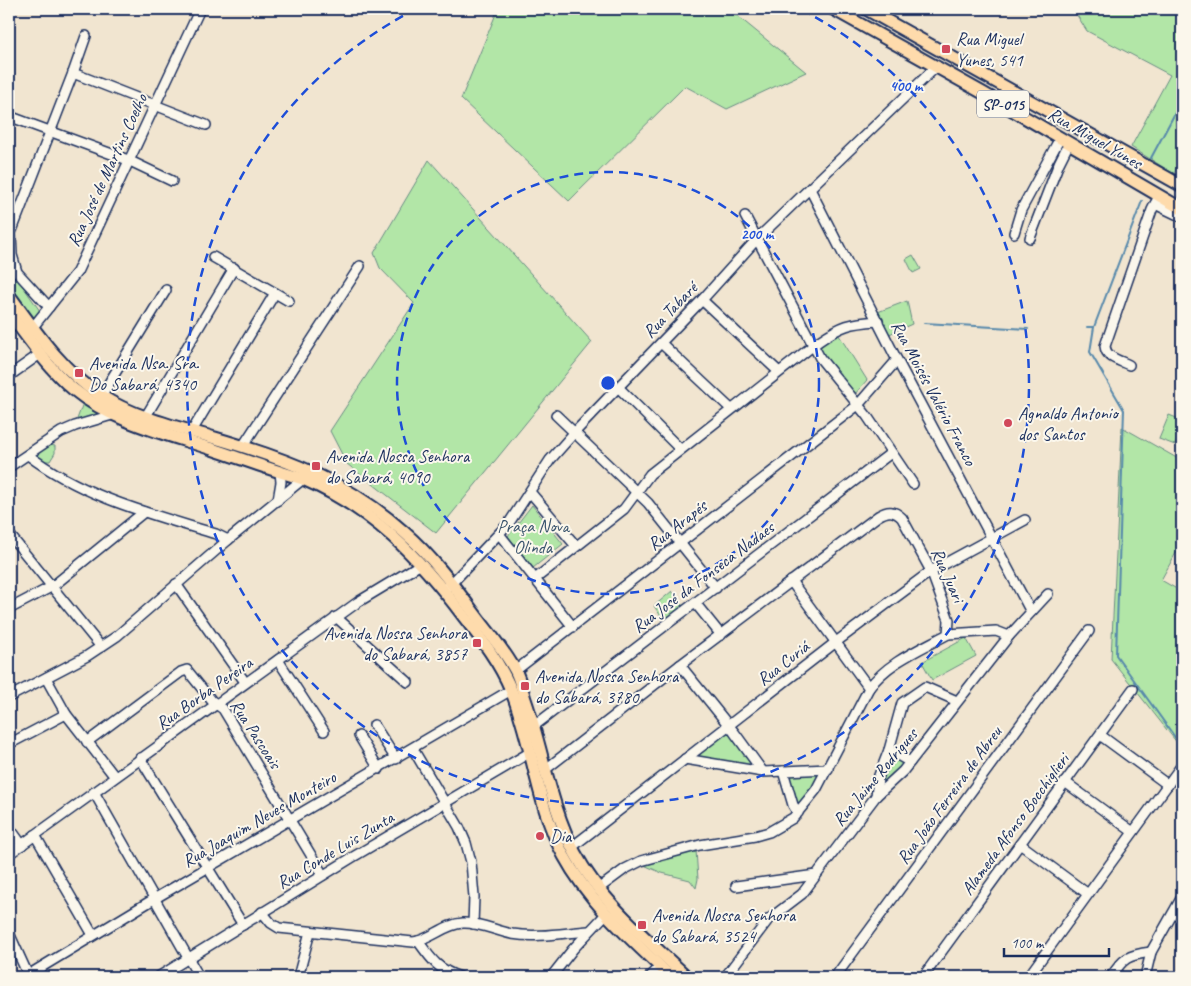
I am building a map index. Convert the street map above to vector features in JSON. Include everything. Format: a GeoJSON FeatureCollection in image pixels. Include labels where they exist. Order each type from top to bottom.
{"type":"FeatureCollection","features":[{"type":"Feature","properties":{"kind":"main road","name":"Rua Miguel Yunes"},"geometry":{"type":"LineString","coordinates":[[833,9],[936,66],[1064,141],[1155,203],[1182,210]]}},
{"type":"Feature","properties":{"kind":"main road","name":"Rua Miguel Yunes"},"geometry":{"type":"LineString","coordinates":[[866,9],[1182,186]]}},
{"type":"Feature","properties":{"kind":"main road"},"geometry":{"type":"LineString","coordinates":[[9,295],[40,354],[71,388],[92,403],[112,415],[303,479],[343,498],[397,538],[421,564],[448,587],[515,670],[534,726],[561,819],[582,866],[660,967],[670,977]]}},
{"type":"Feature","properties":{"kind":"main road"},"geometry":{"type":"LineString","coordinates":[[9,313],[68,369],[101,396],[146,416],[244,446],[329,480],[352,493],[404,531],[428,554],[491,652],[511,690],[540,793],[563,854],[582,885],[606,914],[687,977]]}},
{"type":"Feature","properties":{"kind":"street","name":"Rua José de Martins Coelho"},"geometry":{"type":"LineString","coordinates":[[30,332],[77,272],[200,9]]}},
{"type":"Feature","properties":{"kind":"street"},"geometry":{"type":"LineString","coordinates":[[49,308],[17,272],[12,255],[10,233],[86,36]]}},
{"type":"Feature","properties":{"kind":"street","name":"Rua Tabaré"},"geometry":{"type":"LineString","coordinates":[[448,587],[500,534],[550,460],[574,433],[758,239],[936,66]]}},
{"type":"Feature","properties":{"kind":"street"},"geometry":{"type":"LineString","coordinates":[[73,72],[206,125]]}},
{"type":"Feature","properties":{"kind":"street"},"geometry":{"type":"LineString","coordinates":[[14,118],[128,160],[172,181]]}},
{"type":"Feature","properties":{"kind":"street"},"geometry":{"type":"LineString","coordinates":[[1014,233],[1022,210],[1064,141]]}},
{"type":"Feature","properties":{"kind":"street"},"geometry":{"type":"LineString","coordinates":[[1030,238],[1059,163],[1064,141]]}},
{"type":"Feature","properties":{"kind":"street","name":"Rua Moisés Valério Franco"},"geometry":{"type":"LineString","coordinates":[[810,189],[897,360],[1031,612]]}},
{"type":"Feature","properties":{"kind":"street"},"geometry":{"type":"LineString","coordinates":[[1128,365],[1110,357],[1105,350],[1105,346],[1155,203],[1182,217]]}},
{"type":"Feature","properties":{"kind":"street"},"geometry":{"type":"LineString","coordinates":[[745,216],[780,279],[813,346],[914,484]]}},
{"type":"Feature","properties":{"kind":"street"},"geometry":{"type":"LineString","coordinates":[[213,256],[289,301]]}},
{"type":"Feature","properties":{"kind":"street"},"geometry":{"type":"LineString","coordinates":[[244,446],[360,266]]}},
{"type":"Feature","properties":{"kind":"street"},"geometry":{"type":"LineString","coordinates":[[146,416],[234,268]]}},
{"type":"Feature","properties":{"kind":"street"},"geometry":{"type":"LineString","coordinates":[[101,396],[166,290]]}},
{"type":"Feature","properties":{"kind":"street"},"geometry":{"type":"LineString","coordinates":[[192,431],[275,293]]}},
{"type":"Feature","properties":{"kind":"street"},"geometry":{"type":"LineString","coordinates":[[702,300],[779,372]]}},
{"type":"Feature","properties":{"kind":"street"},"geometry":{"type":"LineString","coordinates":[[535,579],[624,509],[650,474],[813,346],[843,326],[853,322],[878,321]]}},
{"type":"Feature","properties":{"kind":"street"},"geometry":{"type":"LineString","coordinates":[[661,343],[731,410]]}},
{"type":"Feature","properties":{"kind":"street"},"geometry":{"type":"LineString","coordinates":[[9,376],[40,354]]}},
{"type":"Feature","properties":{"kind":"street","name":"Rua Arapés"},"geometry":{"type":"LineString","coordinates":[[515,670],[858,405],[897,360]]}},
{"type":"Feature","properties":{"kind":"street"},"geometry":{"type":"LineString","coordinates":[[618,387],[680,449]]}},
{"type":"Feature","properties":{"kind":"street"},"geometry":{"type":"LineString","coordinates":[[9,467],[61,432],[112,415]]}},
{"type":"Feature","properties":{"kind":"street"},"geometry":{"type":"LineString","coordinates":[[556,415],[648,503],[716,588]]}},
{"type":"Feature","properties":{"kind":"street","name":"Rua José da Fonseca Nadaes"},"geometry":{"type":"LineString","coordinates":[[534,726],[892,453]]}},
{"type":"Feature","properties":{"kind":"street"},"geometry":{"type":"LineString","coordinates":[[28,455],[78,486],[108,499],[216,534],[228,540]]}},
{"type":"Feature","properties":{"kind":"street"},"geometry":{"type":"LineString","coordinates":[[278,500],[281,482],[280,472]]}},
{"type":"Feature","properties":{"kind":"street"},"geometry":{"type":"LineString","coordinates":[[9,697],[101,647],[117,636],[228,540],[303,479]]}},
{"type":"Feature","properties":{"kind":"street"},"geometry":{"type":"LineString","coordinates":[[530,492],[576,546]]}},
{"type":"Feature","properties":{"kind":"street","name":"Rua Juari"},"geometry":{"type":"LineString","coordinates":[[546,769],[791,581],[878,516],[890,511],[897,513],[902,518],[931,571],[949,620],[948,634]]}},
{"type":"Feature","properties":{"kind":"street"},"geometry":{"type":"LineString","coordinates":[[9,610],[53,586],[144,512]]}},
{"type":"Feature","properties":{"kind":"street","name":"Rua Curiá"},"geometry":{"type":"LineString","coordinates":[[572,847],[836,642],[931,571],[1025,520]]}},
{"type":"Feature","properties":{"kind":"street"},"geometry":{"type":"LineString","coordinates":[[9,534],[101,647]]}},
{"type":"Feature","properties":{"kind":"street"},"geometry":{"type":"LineString","coordinates":[[500,534],[573,627]]}},
{"type":"Feature","properties":{"kind":"street","name":"Rua Borba Pereira"},"geometry":{"type":"LineString","coordinates":[[9,854],[336,617],[421,564]]}},
{"type":"Feature","properties":{"kind":"street"},"geometry":{"type":"LineString","coordinates":[[791,581],[869,688]]}},
{"type":"Feature","properties":{"kind":"street"},"geometry":{"type":"LineString","coordinates":[[176,584],[246,682]]}},
{"type":"Feature","properties":{"kind":"street","name":"Rua Jaime Rodrigues"},"geometry":{"type":"LineString","coordinates":[[725,977],[768,920],[798,898],[876,796],[899,775],[1009,636],[1048,594]]}},
{"type":"Feature","properties":{"kind":"street"},"geometry":{"type":"LineString","coordinates":[[696,604],[721,635]]}},
{"type":"Feature","properties":{"kind":"street"},"geometry":{"type":"LineString","coordinates":[[336,617],[408,682]]}},
{"type":"Feature","properties":{"kind":"street"},"geometry":{"type":"LineString","coordinates":[[598,888],[625,869],[641,861],[700,845],[755,836],[780,827],[798,813],[816,790],[869,688],[880,675],[900,660],[948,634],[996,631],[1009,636]]}},
{"type":"Feature","properties":{"kind":"street","name":"Rua João Ferreira de Abreu"},"geometry":{"type":"LineString","coordinates":[[835,977],[1089,631]]}},
{"type":"Feature","properties":{"kind":"street"},"geometry":{"type":"LineString","coordinates":[[278,660],[324,731]]}},
{"type":"Feature","properties":{"kind":"street"},"geometry":{"type":"LineString","coordinates":[[680,665],[763,772]]}},
{"type":"Feature","properties":{"kind":"street","name":"Rua Pascoais"},"geometry":{"type":"LineString","coordinates":[[87,742],[184,670],[189,672],[212,700],[223,709],[323,875]]}},
{"type":"Feature","properties":{"kind":"street"},"geometry":{"type":"LineString","coordinates":[[46,678],[66,714],[115,777]]}},
{"type":"Feature","properties":{"kind":"street"},"geometry":{"type":"LineString","coordinates":[[876,796],[876,785],[889,750],[900,707],[906,699],[925,687],[957,701]]}},
{"type":"Feature","properties":{"kind":"street","name":"Alameda Afonso Bocchiglieri"},"geometry":{"type":"LineString","coordinates":[[923,977],[1133,689]]}},
{"type":"Feature","properties":{"kind":"street","name":"Rua Joaquim Neves Monteiro"},"geometry":{"type":"LineString","coordinates":[[28,977],[93,935],[511,690]]}},
{"type":"Feature","properties":{"kind":"street"},"geometry":{"type":"LineString","coordinates":[[9,744],[66,714]]}},
{"type":"Feature","properties":{"kind":"street"},"geometry":{"type":"LineString","coordinates":[[374,725],[396,758]]}},
{"type":"Feature","properties":{"kind":"street"},"geometry":{"type":"LineString","coordinates":[[1100,735],[1168,785]]}},
{"type":"Feature","properties":{"kind":"street"},"geometry":{"type":"LineString","coordinates":[[359,736],[379,769]]}},
{"type":"Feature","properties":{"kind":"street"},"geometry":{"type":"LineString","coordinates":[[413,748],[462,834],[471,862],[474,897],[473,924]]}},
{"type":"Feature","properties":{"kind":"street"},"geometry":{"type":"LineString","coordinates":[[889,750],[910,762]]}},
{"type":"Feature","properties":{"kind":"street","name":"Rua Conde Luis Zunta"},"geometry":{"type":"LineString","coordinates":[[158,977],[323,875],[529,752]]}},
{"type":"Feature","properties":{"kind":"street"},"geometry":{"type":"LineString","coordinates":[[140,758],[243,925]]}},
{"type":"Feature","properties":{"kind":"street"},"geometry":{"type":"LineString","coordinates":[[685,759],[763,772],[828,769]]}},
{"type":"Feature","properties":{"kind":"street"},"geometry":{"type":"LineString","coordinates":[[1028,977],[1182,765]]}},
{"type":"Feature","properties":{"kind":"street"},"geometry":{"type":"LineString","coordinates":[[783,771],[793,805],[798,813]]}},
{"type":"Feature","properties":{"kind":"street"},"geometry":{"type":"LineString","coordinates":[[1065,782],[1133,832]]}},
{"type":"Feature","properties":{"kind":"street"},"geometry":{"type":"LineString","coordinates":[[94,792],[199,977]]}},
{"type":"Feature","properties":{"kind":"street"},"geometry":{"type":"LineString","coordinates":[[9,827],[22,845]]}},
{"type":"Feature","properties":{"kind":"street"},"geometry":{"type":"LineString","coordinates":[[35,834],[93,935]]}},
{"type":"Feature","properties":{"kind":"street"},"geometry":{"type":"LineString","coordinates":[[1020,844],[1088,894]]}},
{"type":"Feature","properties":{"kind":"street"},"geometry":{"type":"LineString","coordinates":[[736,886],[816,875]]}},
{"type":"Feature","properties":{"kind":"street"},"geometry":{"type":"LineString","coordinates":[[1145,977],[1151,952],[1182,897]]}},
{"type":"Feature","properties":{"kind":"street"},"geometry":{"type":"LineString","coordinates":[[262,912],[271,923],[279,928],[418,941],[452,925],[463,923],[511,934],[533,936],[589,931]]}},
{"type":"Feature","properties":{"kind":"street"},"geometry":{"type":"LineString","coordinates":[[551,977],[589,931],[606,914]]}},
{"type":"Feature","properties":{"kind":"street"},"geometry":{"type":"LineString","coordinates":[[298,977],[310,932]]}},
{"type":"Feature","properties":{"kind":"street"},"geometry":{"type":"LineString","coordinates":[[9,933],[28,977]]}},
{"type":"Feature","properties":{"kind":"street"},"geometry":{"type":"LineString","coordinates":[[418,941],[444,972],[460,977]]}},
{"type":"Feature","properties":{"kind":"street"},"geometry":{"type":"LineString","coordinates":[[1110,977],[1126,958],[1135,954],[1151,952]]}},
{"type":"Feature","properties":{"kind":"street"},"geometry":{"type":"LineString","coordinates":[[650,977],[660,967]]}},
{"type":"Feature","properties":{"kind":"green space"},"geometry":{"type":"Polygon","coordinates":[[[498,9],[729,9],[806,72],[727,109],[685,86],[569,201],[461,99],[498,9]]]}},
{"type":"Feature","properties":{"kind":"green space"},"geometry":{"type":"Polygon","coordinates":[[[1073,9],[1182,9],[1182,156],[1174,174],[1131,147],[1170,75],[1087,31],[1073,9]]]}},
{"type":"Feature","properties":{"kind":"green space"},"geometry":{"type":"Polygon","coordinates":[[[429,160],[592,342],[436,533],[347,464],[330,431],[414,303],[380,268],[374,253],[429,160]]]}},
{"type":"Feature","properties":{"kind":"green space"},"geometry":{"type":"Polygon","coordinates":[[[913,255],[921,269],[913,273],[906,259],[913,255]]]}},
{"type":"Feature","properties":{"kind":"green space"},"geometry":{"type":"Polygon","coordinates":[[[9,271],[22,285],[40,311],[30,321],[9,289],[9,271]]]}},
{"type":"Feature","properties":{"kind":"green space"},"geometry":{"type":"Polygon","coordinates":[[[907,301],[912,324],[887,335],[875,313],[907,301]]]}},
{"type":"Feature","properties":{"kind":"green space"},"geometry":{"type":"Polygon","coordinates":[[[837,332],[867,380],[855,394],[819,350],[818,344],[837,332]]]}},
{"type":"Feature","properties":{"kind":"green space"},"geometry":{"type":"Polygon","coordinates":[[[83,403],[104,415],[76,422],[83,403]]]}},
{"type":"Feature","properties":{"kind":"green space"},"geometry":{"type":"Polygon","coordinates":[[[1169,415],[1182,420],[1182,426],[1175,445],[1159,439],[1169,415]]]}},
{"type":"Feature","properties":{"kind":"green space"},"geometry":{"type":"Polygon","coordinates":[[[1122,427],[1182,461],[1182,542],[1161,580],[1182,592],[1182,749],[1111,659],[1122,427]]]}},
{"type":"Feature","properties":{"kind":"green space"},"geometry":{"type":"Polygon","coordinates":[[[45,444],[55,446],[55,453],[50,461],[40,461],[32,454],[45,444]]]}},
{"type":"Feature","properties":{"kind":"green space","name":"Praça Nova Olinda"},"geometry":{"type":"Polygon","coordinates":[[[532,505],[563,544],[533,568],[508,536],[532,505]]]}},
{"type":"Feature","properties":{"kind":"green space"},"geometry":{"type":"Polygon","coordinates":[[[672,591],[683,606],[665,622],[654,606],[672,591]]]}},
{"type":"Feature","properties":{"kind":"green space"},"geometry":{"type":"Polygon","coordinates":[[[966,638],[976,656],[932,680],[922,662],[966,638]]]}},
{"type":"Feature","properties":{"kind":"green space"},"geometry":{"type":"Polygon","coordinates":[[[727,729],[756,769],[692,758],[727,729]]]}},
{"type":"Feature","properties":{"kind":"green space"},"geometry":{"type":"Polygon","coordinates":[[[891,754],[904,762],[880,787],[891,754]]]}},
{"type":"Feature","properties":{"kind":"green space"},"geometry":{"type":"Polygon","coordinates":[[[823,772],[798,809],[794,789],[787,773],[823,772]]]}},
{"type":"Feature","properties":{"kind":"green space"},"geometry":{"type":"Polygon","coordinates":[[[696,850],[698,879],[696,888],[690,880],[662,873],[644,865],[696,850]]]}},
{"type":"Feature","properties":{"kind":"waterway"},"geometry":{"type":"LineString","coordinates":[[1151,158],[1182,100]]}},
{"type":"Feature","properties":{"kind":"waterway"},"geometry":{"type":"LineString","coordinates":[[1087,327],[1094,327],[1142,201]]}},
{"type":"Feature","properties":{"kind":"waterway"},"geometry":{"type":"LineString","coordinates":[[924,323],[1028,329]]}},
{"type":"Feature","properties":{"kind":"waterway"},"geometry":{"type":"LineString","coordinates":[[1094,327],[1090,352],[1124,410],[1116,655],[1182,747]]}},
{"type":"Feature","properties":{"kind":"place","name":"Rua Miguel Yunes, 541"},"geometry":{"type":"Point","coordinates":[946,49]}},
{"type":"Feature","properties":{"kind":"place","name":"Avenida Nsa. Sra. Do Sabará, 4340"},"geometry":{"type":"Point","coordinates":[79,373]}},
{"type":"Feature","properties":{"kind":"place","name":"Agnaldo Antonio dos Santos"},"geometry":{"type":"Point","coordinates":[1008,423]}},
{"type":"Feature","properties":{"kind":"place","name":"Avenida Nossa Senhora do Sabará, 4090"},"geometry":{"type":"Point","coordinates":[316,466]}},
{"type":"Feature","properties":{"kind":"place","name":"Avenida Nossa Senhora do Sabará, 3857"},"geometry":{"type":"Point","coordinates":[477,643]}},
{"type":"Feature","properties":{"kind":"place","name":"Avenida Nossa Senhora do Sabará, 3780"},"geometry":{"type":"Point","coordinates":[525,686]}},
{"type":"Feature","properties":{"kind":"place","name":"Dia"},"geometry":{"type":"Point","coordinates":[540,836]}},
{"type":"Feature","properties":{"kind":"place","name":"Avenida Nossa Senhora do Sabará, 3524"},"geometry":{"type":"Point","coordinates":[642,925]}}]}
